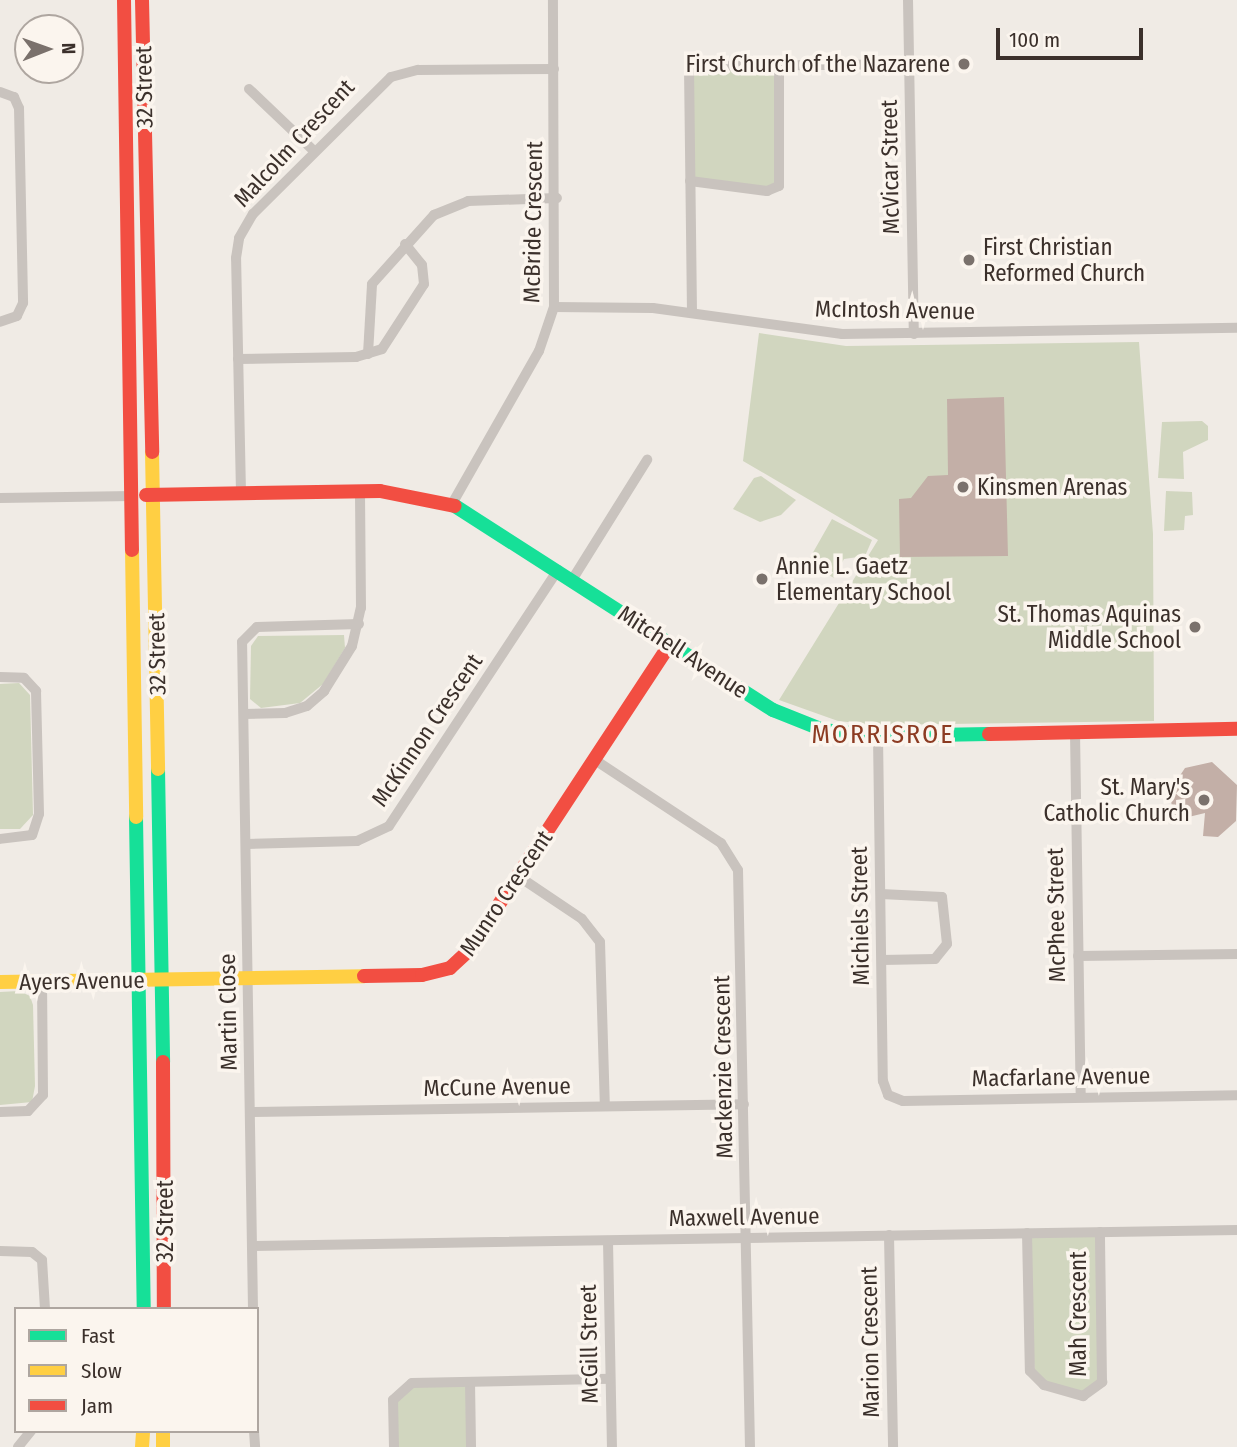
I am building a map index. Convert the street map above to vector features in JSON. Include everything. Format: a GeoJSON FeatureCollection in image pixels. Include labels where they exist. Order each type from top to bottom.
{"type":"FeatureCollection","features":[{"type":"Feature","properties":{"kind":"main road","name":"32 Street"},"geometry":{"type":"LineString","coordinates":[[124,0],[142,980],[144,1307]]}},
{"type":"Feature","properties":{"kind":"main road","name":"32 Street"},"geometry":{"type":"LineString","coordinates":[[142,0],[163,980],[164,1307]]}},
{"type":"Feature","properties":{"kind":"main road","name":"Mitchell Avenue"},"geometry":{"type":"LineString","coordinates":[[133,496],[360,491],[412,494],[452,504],[783,716],[830,732],[878,736],[1237,729]]}},
{"type":"Feature","properties":{"kind":"main road","name":"Munro Crescent"},"geometry":{"type":"LineString","coordinates":[[163,980],[442,971],[463,958],[670,644]]}},
{"type":"Feature","properties":{"kind":"main road","name":"Ayers Avenue"},"geometry":{"type":"LineString","coordinates":[[0,982],[163,980]]}},
{"type":"Feature","properties":{"kind":"street","name":"McBride Crescent"},"geometry":{"type":"LineString","coordinates":[[452,504],[539,351],[554,307],[557,198],[552,0]]}},
{"type":"Feature","properties":{"kind":"street","name":"McVicar Street"},"geometry":{"type":"LineString","coordinates":[[908,0],[914,334]]}},
{"type":"Feature","properties":{"kind":"street"},"geometry":{"type":"LineString","coordinates":[[692,313],[689,73],[700,66],[909,64]]}},
{"type":"Feature","properties":{"kind":"street"},"geometry":{"type":"LineString","coordinates":[[690,181],[767,191],[779,186],[779,66]]}},
{"type":"Feature","properties":{"kind":"street","name":"Malcolm Crescent"},"geometry":{"type":"LineString","coordinates":[[241,493],[239,238],[258,208],[373,90],[400,74],[554,69]]}},
{"type":"Feature","properties":{"kind":"street"},"geometry":{"type":"LineString","coordinates":[[249,89],[313,151]]}},
{"type":"Feature","properties":{"kind":"street"},"geometry":{"type":"LineString","coordinates":[[0,92],[14,96],[19,108],[23,303],[17,316],[0,321]]}},
{"type":"Feature","properties":{"kind":"street"},"geometry":{"type":"LineString","coordinates":[[368,354],[368,294],[377,274],[405,244],[451,204],[557,198]]}},
{"type":"Feature","properties":{"kind":"street"},"geometry":{"type":"LineString","coordinates":[[238,359],[368,354],[390,341],[424,284],[422,265],[405,244]]}},
{"type":"Feature","properties":{"kind":"street","name":"McIntosh Avenue"},"geometry":{"type":"LineString","coordinates":[[554,307],[692,313],[842,334],[1237,328]]}},
{"type":"Feature","properties":{"kind":"street"},"geometry":{"type":"LineString","coordinates":[[572,580],[647,460]]}},
{"type":"Feature","properties":{"kind":"street"},"geometry":{"type":"LineString","coordinates":[[244,714],[285,713],[313,703],[348,653],[359,624],[360,491]]}},
{"type":"Feature","properties":{"kind":"street"},"geometry":{"type":"LineString","coordinates":[[0,498],[133,496]]}},
{"type":"Feature","properties":{"kind":"street","name":"McKinnon Crescent"},"geometry":{"type":"LineString","coordinates":[[246,844],[357,841],[389,826],[558,570]]}},
{"type":"Feature","properties":{"kind":"street","name":"Martin Close"},"geometry":{"type":"LineString","coordinates":[[253,1307],[242,650],[248,632],[264,626],[359,624]]}},
{"type":"Feature","properties":{"kind":"street"},"geometry":{"type":"LineString","coordinates":[[0,677],[24,678],[36,691],[39,814],[32,835],[0,839]]}},
{"type":"Feature","properties":{"kind":"street","name":"McPhee Street"},"geometry":{"type":"LineString","coordinates":[[1075,732],[1081,1097]]}},
{"type":"Feature","properties":{"kind":"street","name":"Michiels Street"},"geometry":{"type":"LineString","coordinates":[[878,736],[883,1080],[888,1095]]}},
{"type":"Feature","properties":{"kind":"street","name":"Mackenzie Crescent"},"geometry":{"type":"LineString","coordinates":[[595,760],[721,843],[735,861],[740,885],[750,1447]]}},
{"type":"Feature","properties":{"kind":"street"},"geometry":{"type":"LineString","coordinates":[[518,876],[582,919],[600,942],[605,1106]]}},
{"type":"Feature","properties":{"kind":"street"},"geometry":{"type":"LineString","coordinates":[[881,894],[942,897],[947,944],[935,959],[882,960]]}},
{"type":"Feature","properties":{"kind":"street"},"geometry":{"type":"LineString","coordinates":[[1078,956],[1237,954]]}},
{"type":"Feature","properties":{"kind":"street"},"geometry":{"type":"LineString","coordinates":[[0,1112],[28,1111],[43,1095],[42,982]]}},
{"type":"Feature","properties":{"kind":"street","name":"Macfarlane Avenue"},"geometry":{"type":"LineString","coordinates":[[888,1095],[903,1101],[1237,1095]]}},
{"type":"Feature","properties":{"kind":"street","name":"McCune Avenue"},"geometry":{"type":"LineString","coordinates":[[251,1112],[744,1104]]}},
{"type":"Feature","properties":{"kind":"street","name":"Maxwell Avenue"},"geometry":{"type":"LineString","coordinates":[[253,1246],[1237,1230]]}},
{"type":"Feature","properties":{"kind":"street","name":"Mah Crescent"},"geometry":{"type":"LineString","coordinates":[[1027,1233],[1030,1371],[1044,1385],[1083,1396],[1102,1382],[1100,1232]]}},
{"type":"Feature","properties":{"kind":"street","name":"Marion Crescent"},"geometry":{"type":"LineString","coordinates":[[889,1235],[893,1447]]}},
{"type":"Feature","properties":{"kind":"street","name":"McGill Street"},"geometry":{"type":"LineString","coordinates":[[608,1241],[612,1447]]}},
{"type":"Feature","properties":{"kind":"street"},"geometry":{"type":"LineString","coordinates":[[0,1251],[32,1252],[42,1259],[44,1307]]}},
{"type":"Feature","properties":{"kind":"street"},"geometry":{"type":"LineString","coordinates":[[394,1447],[393,1404],[401,1388],[470,1382],[610,1379]]}},
{"type":"Feature","properties":{"kind":"street"},"geometry":{"type":"LineString","coordinates":[[470,1382],[471,1447]]}},
{"type":"Feature","properties":{"kind":"street"},"geometry":{"type":"LineString","coordinates":[[18,1447],[29,1433]]}},
{"type":"Feature","properties":{"kind":"green space"},"geometry":{"type":"Polygon","coordinates":[[[692,66],[779,66],[779,186],[692,186],[692,66]]]}},
{"type":"Feature","properties":{"kind":"green space"},"geometry":{"type":"Polygon","coordinates":[[[759,333],[846,346],[1139,342],[1153,534],[1154,721],[877,725],[838,721],[779,700],[878,540],[743,461],[759,333]]]}},
{"type":"Feature","properties":{"kind":"green space"},"geometry":{"type":"Polygon","coordinates":[[[1202,421],[1208,426],[1208,440],[1183,452],[1184,479],[1158,478],[1162,422],[1202,421]]]}},
{"type":"Feature","properties":{"kind":"green space"},"geometry":{"type":"Polygon","coordinates":[[[761,476],[796,500],[781,515],[760,522],[733,509],[754,478],[761,476]]]}},
{"type":"Feature","properties":{"kind":"green space"},"geometry":{"type":"Polygon","coordinates":[[[1166,491],[1192,492],[1193,515],[1185,516],[1184,530],[1164,531],[1166,491]]]}},
{"type":"Feature","properties":{"kind":"green space"},"geometry":{"type":"Polygon","coordinates":[[[832,519],[872,540],[865,556],[844,559],[834,578],[807,563],[832,519]]]}},
{"type":"Feature","properties":{"kind":"green space"},"geometry":{"type":"Polygon","coordinates":[[[344,635],[345,648],[323,684],[300,703],[261,708],[250,699],[251,646],[258,636],[344,635]]]}},
{"type":"Feature","properties":{"kind":"green space"},"geometry":{"type":"Polygon","coordinates":[[[19,683],[30,695],[33,815],[20,829],[0,829],[0,684],[19,683]]]}},
{"type":"Feature","properties":{"kind":"green space"},"geometry":{"type":"Polygon","coordinates":[[[19,991],[30,996],[33,1005],[35,1086],[32,1102],[0,1105],[0,992],[19,991]]]}},
{"type":"Feature","properties":{"kind":"green space"},"geometry":{"type":"Polygon","coordinates":[[[1100,1232],[1103,1376],[1089,1395],[1035,1379],[1027,1233],[1100,1232]]]}},
{"type":"Feature","properties":{"kind":"green space"},"geometry":{"type":"Polygon","coordinates":[[[470,1382],[471,1447],[394,1447],[393,1404],[401,1388],[470,1382]]]}},
{"type":"Feature","properties":{"kind":"building","name":"Kinsmen Arenas"},"geometry":{"type":"Polygon","coordinates":[[[1004,397],[1008,556],[900,557],[899,499],[911,498],[928,476],[948,475],[947,399],[1004,397]]]}},
{"type":"Feature","properties":{"kind":"building","name":"St. Mary's Catholic Church"},"geometry":{"type":"Polygon","coordinates":[[[1212,762],[1237,785],[1236,821],[1218,837],[1203,836],[1205,813],[1172,821],[1171,789],[1185,768],[1212,762]]]}},
{"type":"Feature","properties":{"kind":"traffic: fast"},"geometry":{"type":"LineString","coordinates":[[455,506],[773,710],[823,730],[878,736],[989,734]]}},
{"type":"Feature","properties":{"kind":"traffic: fast"},"geometry":{"type":"LineString","coordinates":[[158,769],[163,1062]]}},
{"type":"Feature","properties":{"kind":"traffic: fast"},"geometry":{"type":"LineString","coordinates":[[136,817],[144,1307]]}},
{"type":"Feature","properties":{"kind":"traffic: slow"},"geometry":{"type":"LineString","coordinates":[[152,452],[158,769]]}},
{"type":"Feature","properties":{"kind":"traffic: slow"},"geometry":{"type":"LineString","coordinates":[[132,550],[136,817]]}},
{"type":"Feature","properties":{"kind":"traffic: slow"},"geometry":{"type":"LineString","coordinates":[[0,982],[364,976]]}},
{"type":"Feature","properties":{"kind":"traffic: slow"},"geometry":{"type":"LineString","coordinates":[[142,1447],[143,1433]]}},
{"type":"Feature","properties":{"kind":"traffic: slow"},"geometry":{"type":"LineString","coordinates":[[163,1433],[163,1447]]}},
{"type":"Feature","properties":{"kind":"traffic: jam"},"geometry":{"type":"LineString","coordinates":[[124,0],[132,550]]}},
{"type":"Feature","properties":{"kind":"traffic: jam"},"geometry":{"type":"LineString","coordinates":[[142,0],[152,452]]}},
{"type":"Feature","properties":{"kind":"traffic: jam"},"geometry":{"type":"LineString","coordinates":[[146,495],[380,491],[455,506]]}},
{"type":"Feature","properties":{"kind":"traffic: jam"},"geometry":{"type":"LineString","coordinates":[[364,976],[422,975],[450,968],[469,950],[670,644]]}},
{"type":"Feature","properties":{"kind":"traffic: jam"},"geometry":{"type":"LineString","coordinates":[[989,734],[1237,729]]}},
{"type":"Feature","properties":{"kind":"traffic: jam"},"geometry":{"type":"LineString","coordinates":[[163,1062],[164,1307]]}},
{"type":"Feature","properties":{"kind":"place","name":"First Church of the Nazarene"},"geometry":{"type":"Point","coordinates":[964,64]}},
{"type":"Feature","properties":{"kind":"place","name":"First Christian Reformed Church"},"geometry":{"type":"Point","coordinates":[969,260]}},
{"type":"Feature","properties":{"kind":"place","name":"Kinsmen Arenas"},"geometry":{"type":"Point","coordinates":[963,487]}},
{"type":"Feature","properties":{"kind":"place","name":"Annie L. Gaetz Elementary School"},"geometry":{"type":"Point","coordinates":[762,579]}},
{"type":"Feature","properties":{"kind":"place","name":"St. Thomas Aquinas Middle School"},"geometry":{"type":"Point","coordinates":[1195,627]}},
{"type":"Feature","properties":{"kind":"place","name":"St. Mary's Catholic Church"},"geometry":{"type":"Point","coordinates":[1204,800]}},
{"type":"Feature","properties":{"kind":"district","name":"MORRISROE"},"geometry":{"type":"Point","coordinates":[883,735]}}]}
